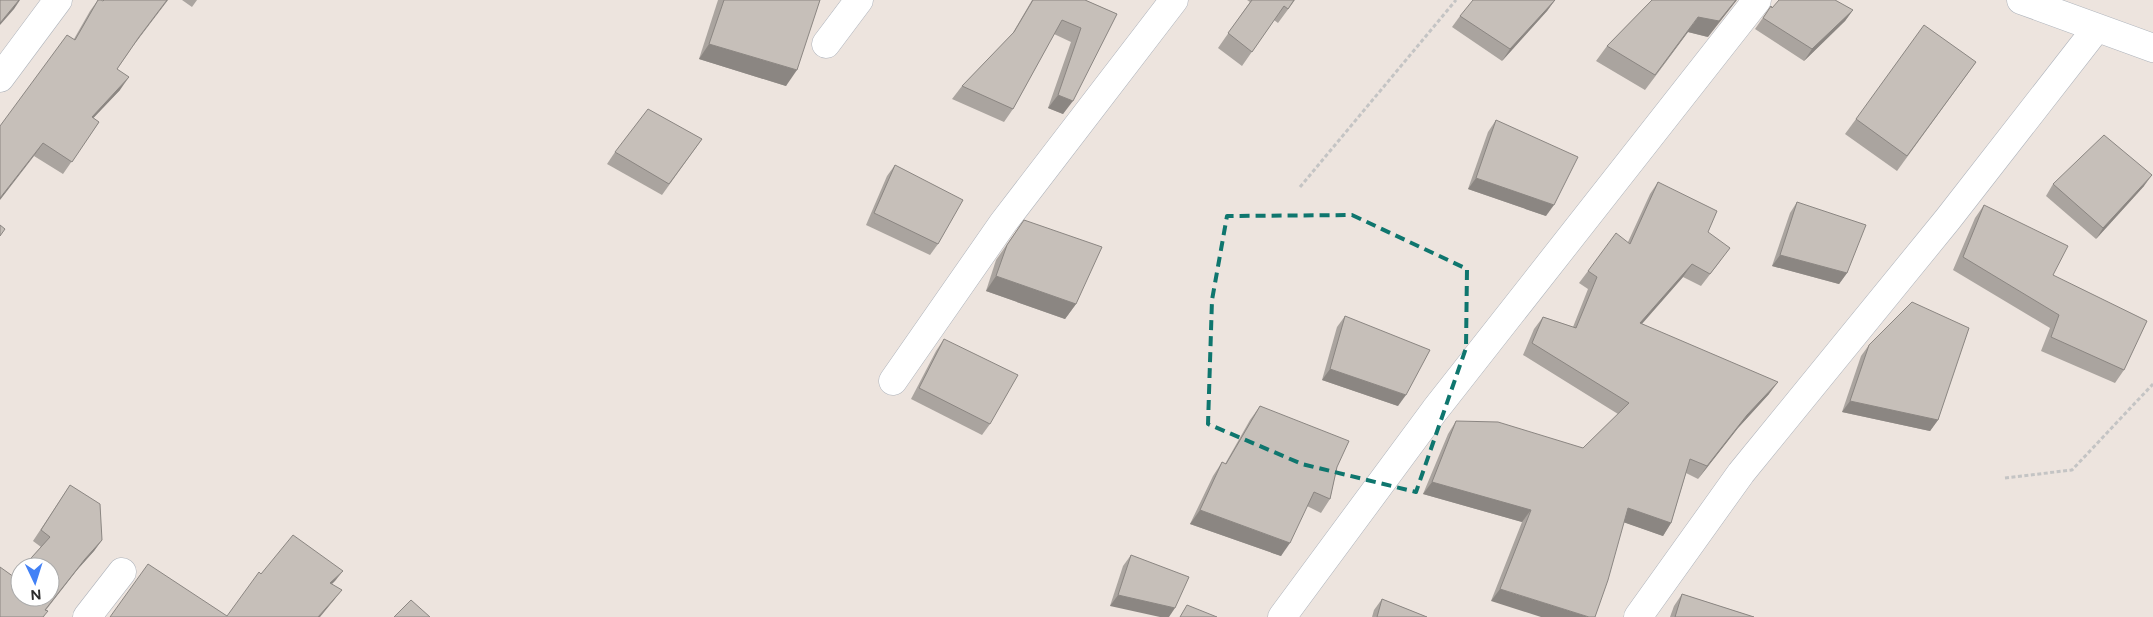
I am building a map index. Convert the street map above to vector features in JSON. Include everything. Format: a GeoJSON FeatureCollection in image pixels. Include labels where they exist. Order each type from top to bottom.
{"type":"FeatureCollection","features":[{"type":"Feature","properties":{"kind":"street"},"geometry":{"type":"LineString","coordinates":[[0,78],[58,0]]}},
{"type":"Feature","properties":{"kind":"street"},"geometry":{"type":"LineString","coordinates":[[826,44],[859,0]]}},
{"type":"Feature","properties":{"kind":"street"},"geometry":{"type":"LineString","coordinates":[[893,381],[1003,223],[1174,0]]}},
{"type":"Feature","properties":{"kind":"street"},"geometry":{"type":"LineString","coordinates":[[1282,617],[1435,410],[1757,0]]}},
{"type":"Feature","properties":{"kind":"street"},"geometry":{"type":"LineString","coordinates":[[2021,0],[2096,29],[2153,48]]}},
{"type":"Feature","properties":{"kind":"street"},"geometry":{"type":"LineString","coordinates":[[1638,617],[1746,466],[1948,220],[2096,29]]}},
{"type":"Feature","properties":{"kind":"street"},"geometry":{"type":"LineString","coordinates":[[88,617],[122,572]]}},
{"type":"Feature","properties":{"kind":"path"},"geometry":{"type":"LineString","coordinates":[[1300,187],[1456,0]]}},
{"type":"Feature","properties":{"kind":"path"},"geometry":{"type":"LineString","coordinates":[[2005,478],[2072,470],[2153,384]]}},
{"type":"Feature","properties":{"kind":"highlighted area"},"geometry":{"type":"Polygon","coordinates":[[[1352,215],[1467,269],[1466,348],[1416,492],[1302,464],[1208,424],[1212,300],[1227,216],[1352,215]]]}},
{"type":"Feature","properties":{"kind":"building"},"geometry":{"type":"Polygon","coordinates":[[[0,0],[19,0],[0,23],[0,0]]]}},
{"type":"Feature","properties":{"kind":"building"},"geometry":{"type":"Polygon","coordinates":[[[98,0],[167,0],[117,69],[129,77],[92,117],[99,122],[72,162],[43,143],[0,198],[0,126],[67,35],[75,40],[98,0]]]}},
{"type":"Feature","properties":{"kind":"building"},"geometry":{"type":"Polygon","coordinates":[[[724,0],[820,0],[797,70],[709,44],[724,0]]]}},
{"type":"Feature","properties":{"kind":"building"},"geometry":{"type":"Polygon","coordinates":[[[1033,0],[1085,0],[1117,14],[1073,101],[1058,95],[1081,28],[1062,20],[1013,109],[962,86],[1014,32],[1033,0]]]}},
{"type":"Feature","properties":{"kind":"building"},"geometry":{"type":"Polygon","coordinates":[[[1252,0],[1294,0],[1288,9],[1284,6],[1252,52],[1228,33],[1252,0]]]}},
{"type":"Feature","properties":{"kind":"building"},"geometry":{"type":"Polygon","coordinates":[[[1473,0],[1555,0],[1510,49],[1460,16],[1473,0]]]}},
{"type":"Feature","properties":{"kind":"building"},"geometry":{"type":"Polygon","coordinates":[[[1652,0],[1736,0],[1719,21],[1698,17],[1655,75],[1607,46],[1652,0]]]}},
{"type":"Feature","properties":{"kind":"building"},"geometry":{"type":"Polygon","coordinates":[[[1779,0],[1835,0],[1853,10],[1812,49],[1763,18],[1771,6],[1772,8],[1779,0]]]}},
{"type":"Feature","properties":{"kind":"building"},"geometry":{"type":"Polygon","coordinates":[[[1924,25],[1976,62],[1907,156],[1856,119],[1924,25]]]}},
{"type":"Feature","properties":{"kind":"building"},"geometry":{"type":"Polygon","coordinates":[[[648,109],[702,139],[669,184],[615,152],[648,109]]]}},
{"type":"Feature","properties":{"kind":"building"},"geometry":{"type":"Polygon","coordinates":[[[1496,120],[1578,157],[1554,205],[1476,178],[1496,120]]]}},
{"type":"Feature","properties":{"kind":"building"},"geometry":{"type":"Polygon","coordinates":[[[2104,135],[2152,175],[2103,228],[2053,184],[2104,135]]]}},
{"type":"Feature","properties":{"kind":"building"},"geometry":{"type":"Polygon","coordinates":[[[895,165],[963,200],[938,244],[874,213],[895,165]]]}},
{"type":"Feature","properties":{"kind":"building"},"geometry":{"type":"Polygon","coordinates":[[[1658,182],[1717,211],[1708,232],[1730,248],[1710,274],[1692,264],[1640,323],[1778,382],[1747,415],[1707,466],[1690,459],[1671,523],[1628,508],[1608,580],[1595,617],[1589,617],[1500,589],[1531,510],[1432,482],[1456,421],[1498,422],[1583,448],[1629,403],[1532,343],[1543,317],[1576,328],[1597,277],[1588,271],[1616,233],[1630,244],[1658,182]]]}},
{"type":"Feature","properties":{"kind":"building"},"geometry":{"type":"Polygon","coordinates":[[[1797,202],[1866,225],[1847,273],[1780,255],[1797,202]]]}},
{"type":"Feature","properties":{"kind":"building"},"geometry":{"type":"Polygon","coordinates":[[[1984,205],[2068,246],[2053,275],[2147,321],[2124,370],[2051,337],[2059,315],[1963,257],[1984,205]]]}},
{"type":"Feature","properties":{"kind":"building"},"geometry":{"type":"Polygon","coordinates":[[[1024,220],[1102,247],[1076,304],[996,276],[1007,245],[1024,220]]]}},
{"type":"Feature","properties":{"kind":"building"},"geometry":{"type":"Polygon","coordinates":[[[0,225],[5,229],[0,236],[0,225]]]}},
{"type":"Feature","properties":{"kind":"building"},"geometry":{"type":"Polygon","coordinates":[[[1912,302],[1969,328],[1938,420],[1850,401],[1869,345],[1912,302]]]}},
{"type":"Feature","properties":{"kind":"building"},"geometry":{"type":"Polygon","coordinates":[[[1345,316],[1430,350],[1406,395],[1330,369],[1345,316]]]}},
{"type":"Feature","properties":{"kind":"building"},"geometry":{"type":"Polygon","coordinates":[[[944,339],[1018,375],[990,424],[919,388],[944,339]]]}},
{"type":"Feature","properties":{"kind":"building"},"geometry":{"type":"Polygon","coordinates":[[[1260,406],[1349,441],[1337,467],[1330,499],[1314,492],[1290,543],[1200,510],[1222,462],[1226,464],[1260,406]]]}},
{"type":"Feature","properties":{"kind":"building"},"geometry":{"type":"Polygon","coordinates":[[[70,485],[100,504],[102,540],[60,591],[60,557],[32,557],[50,537],[41,530],[70,485]]]}},
{"type":"Feature","properties":{"kind":"building"},"geometry":{"type":"Polygon","coordinates":[[[293,535],[343,571],[330,583],[342,590],[318,617],[110,617],[148,564],[227,616],[259,572],[261,574],[293,535]]]}},
{"type":"Feature","properties":{"kind":"building"},"geometry":{"type":"Polygon","coordinates":[[[1131,555],[1189,577],[1175,608],[1118,595],[1131,555]]]}},
{"type":"Feature","properties":{"kind":"building"},"geometry":{"type":"Polygon","coordinates":[[[0,567],[10,574],[10,607],[47,607],[45,610],[48,611],[43,617],[0,617],[0,567]]]}},
{"type":"Feature","properties":{"kind":"building"},"geometry":{"type":"Polygon","coordinates":[[[1682,594],[1754,617],[1675,617],[1682,594]]]}},
{"type":"Feature","properties":{"kind":"building"},"geometry":{"type":"Polygon","coordinates":[[[1382,599],[1427,617],[1377,617],[1382,599]]]}},
{"type":"Feature","properties":{"kind":"building"},"geometry":{"type":"Polygon","coordinates":[[[411,600],[430,617],[394,617],[411,600]]]}},
{"type":"Feature","properties":{"kind":"building"},"geometry":{"type":"Polygon","coordinates":[[[1187,605],[1217,617],[1180,617],[1187,605]]]}}]}
